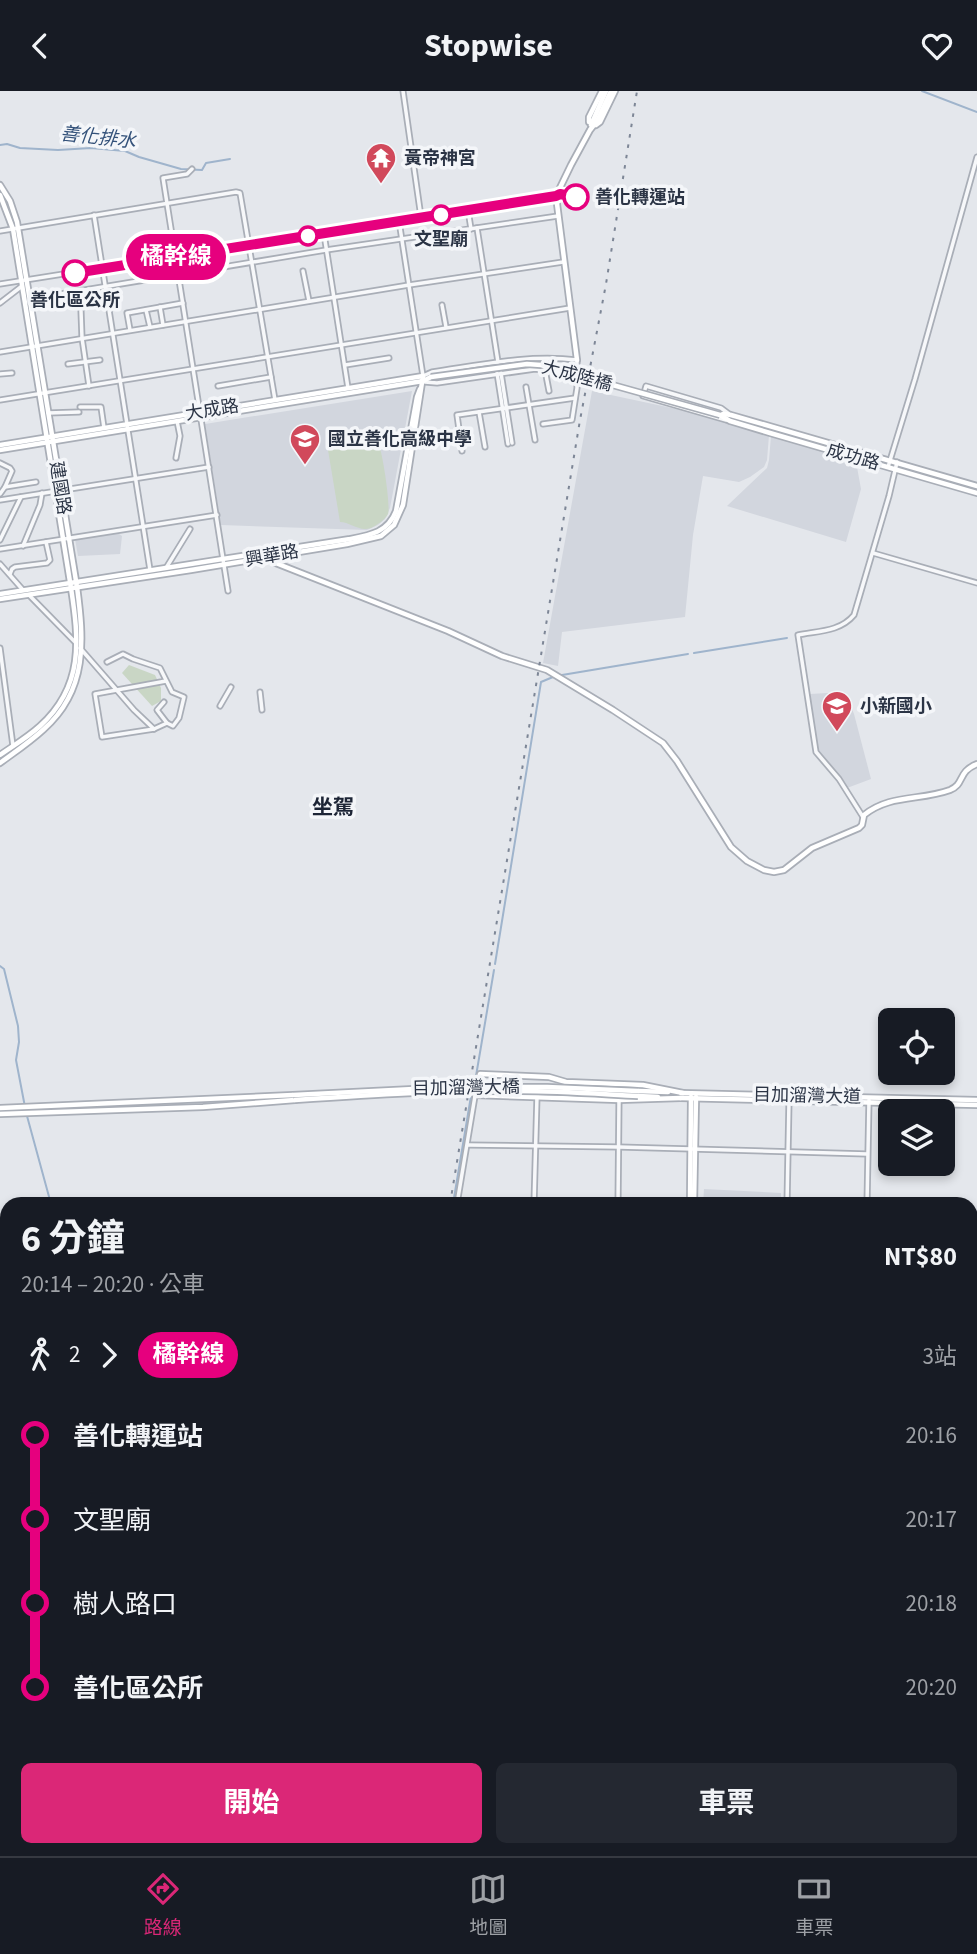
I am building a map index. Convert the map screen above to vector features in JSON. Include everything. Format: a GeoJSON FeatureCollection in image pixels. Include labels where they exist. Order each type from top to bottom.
{"type":"FeatureCollection","features":[{"type":"Feature","properties":{"kind":"street"},"geometry":{"type":"LineString","coordinates":[[403,91],[421,218]]}},
{"type":"Feature","properties":{"kind":"street"},"geometry":{"type":"LineString","coordinates":[[543,424],[572,420],[577,380],[577,360],[556,196],[609,91]]}},
{"type":"Feature","properties":{"kind":"street"},"geometry":{"type":"LineString","coordinates":[[590,130],[589,117],[609,91]]}},
{"type":"Feature","properties":{"kind":"street"},"geometry":{"type":"LineString","coordinates":[[590,130],[600,122],[609,91]]}},
{"type":"Feature","properties":{"kind":"street"},"geometry":{"type":"LineString","coordinates":[[888,467],[977,157]]}},
{"type":"Feature","properties":{"kind":"street"},"geometry":{"type":"LineString","coordinates":[[192,169],[187,174],[163,178],[228,591]]}},
{"type":"Feature","properties":{"kind":"street","name":"建國路"},"geometry":{"type":"LineString","coordinates":[[0,185],[10,201],[57,491],[82,622],[82,650],[77,677],[65,704],[45,729],[0,755]]}},
{"type":"Feature","properties":{"kind":"street"},"geometry":{"type":"LineString","coordinates":[[0,231],[239,192],[242,196],[275,402]]}},
{"type":"Feature","properties":{"kind":"street","name":"建國路"},"geometry":{"type":"LineString","coordinates":[[0,195],[15,229]]}},
{"type":"Feature","properties":{"kind":"street"},"geometry":{"type":"LineString","coordinates":[[0,284],[24,283],[556,196]]}},
{"type":"Feature","properties":{"kind":"street"},"geometry":{"type":"LineString","coordinates":[[468,210],[484,273],[498,362]]}},
{"type":"Feature","properties":{"kind":"street"},"geometry":{"type":"LineString","coordinates":[[94,215],[151,573]]}},
{"type":"Feature","properties":{"kind":"street"},"geometry":{"type":"LineString","coordinates":[[30,299],[327,250],[558,216]]}},
{"type":"Feature","properties":{"kind":"street"},"geometry":{"type":"LineString","coordinates":[[399,221],[423,379]]}},
{"type":"Feature","properties":{"kind":"street"},"geometry":{"type":"LineString","coordinates":[[324,233],[349,391]]}},
{"type":"Feature","properties":{"kind":"street"},"geometry":{"type":"LineString","coordinates":[[0,352],[563,262]]}},
{"type":"Feature","properties":{"kind":"street"},"geometry":{"type":"LineString","coordinates":[[303,271],[309,301]]}},
{"type":"Feature","properties":{"kind":"street"},"geometry":{"type":"LineString","coordinates":[[0,303],[24,283]]}},
{"type":"Feature","properties":{"kind":"street","name":"建國路"},"geometry":{"type":"LineString","coordinates":[[24,283],[30,299],[34,346]]}},
{"type":"Feature","properties":{"kind":"street"},"geometry":{"type":"LineString","coordinates":[[130,330],[127,313],[183,303]]}},
{"type":"Feature","properties":{"kind":"street"},"geometry":{"type":"LineString","coordinates":[[442,305],[446,328]]}},
{"type":"Feature","properties":{"kind":"street"},"geometry":{"type":"LineString","coordinates":[[160,307],[163,325]]}},
{"type":"Feature","properties":{"kind":"street"},"geometry":{"type":"LineString","coordinates":[[0,400],[570,308]]}},
{"type":"Feature","properties":{"kind":"street"},"geometry":{"type":"LineString","coordinates":[[146,310],[150,327]]}},
{"type":"Feature","properties":{"kind":"street"},"geometry":{"type":"LineString","coordinates":[[81,311],[89,386]]}},
{"type":"Feature","properties":{"kind":"street"},"geometry":{"type":"LineString","coordinates":[[345,365],[389,358]]}},
{"type":"Feature","properties":{"kind":"street","name":"大成路"},"geometry":{"type":"LineString","coordinates":[[423,379],[432,372],[498,362],[542,358],[577,360]]}},
{"type":"Feature","properties":{"kind":"street"},"geometry":{"type":"LineString","coordinates":[[68,364],[100,360]]}},
{"type":"Feature","properties":{"kind":"street","name":"大成陸橋"},"geometry":{"type":"LineString","coordinates":[[431,377],[527,364],[541,365],[720,415]]}},
{"type":"Feature","properties":{"kind":"street","name":"大成路"},"geometry":{"type":"LineString","coordinates":[[423,379],[437,383],[532,369],[545,370],[577,380]]}},
{"type":"Feature","properties":{"kind":"street"},"geometry":{"type":"LineString","coordinates":[[545,370],[549,391]]}},
{"type":"Feature","properties":{"kind":"street"},"geometry":{"type":"LineString","coordinates":[[0,374],[12,373]]}},
{"type":"Feature","properties":{"kind":"street"},"geometry":{"type":"LineString","coordinates":[[499,373],[510,444]]}},
{"type":"Feature","properties":{"kind":"street"},"geometry":{"type":"LineString","coordinates":[[218,386],[271,377]]}},
{"type":"Feature","properties":{"kind":"street","name":"大成路"},"geometry":{"type":"LineString","coordinates":[[0,448],[431,377]]}},
{"type":"Feature","properties":{"kind":"street","name":"興華路"},"geometry":{"type":"LineString","coordinates":[[151,573],[166,568],[263,558],[373,539],[391,529],[403,505],[423,379]]}},
{"type":"Feature","properties":{"kind":"street","name":"興華路"},"geometry":{"type":"LineString","coordinates":[[0,597],[377,533],[387,526],[396,511],[417,397],[423,379]]}},
{"type":"Feature","properties":{"kind":"street","name":"成功路"},"geometry":{"type":"LineString","coordinates":[[731,418],[721,408],[646,386],[643,396],[731,418],[977,492]]}},
{"type":"Feature","properties":{"kind":"street"},"geometry":{"type":"LineString","coordinates":[[526,387],[535,440]]}},
{"type":"Feature","properties":{"kind":"street","name":"建國路"},"geometry":{"type":"LineString","coordinates":[[42,393],[48,414],[49,440]]}},
{"type":"Feature","properties":{"kind":"street"},"geometry":{"type":"LineString","coordinates":[[462,451],[457,415],[575,398]]}},
{"type":"Feature","properties":{"kind":"street"},"geometry":{"type":"LineString","coordinates":[[48,414],[101,407],[104,428]]}},
{"type":"Feature","properties":{"kind":"street"},"geometry":{"type":"LineString","coordinates":[[479,412],[485,447]]}},
{"type":"Feature","properties":{"kind":"street","name":"大成路"},"geometry":{"type":"LineString","coordinates":[[49,440],[104,428],[177,421],[201,414]]}},
{"type":"Feature","properties":{"kind":"street","name":"成功路"},"geometry":{"type":"LineString","coordinates":[[720,415],[977,486]]}},
{"type":"Feature","properties":{"kind":"street"},"geometry":{"type":"LineString","coordinates":[[176,458],[180,436],[177,421]]}},
{"type":"Feature","properties":{"kind":"street"},"geometry":{"type":"LineString","coordinates":[[263,558],[448,631],[502,656],[547,670],[613,710],[663,743],[730,847],[747,861],[774,873],[784,870],[812,848],[862,825],[863,817],[839,779],[816,752],[798,635],[843,625],[856,611],[897,462]]}},
{"type":"Feature","properties":{"kind":"street"},"geometry":{"type":"LineString","coordinates":[[0,463],[12,471],[0,494]]}},
{"type":"Feature","properties":{"kind":"street"},"geometry":{"type":"LineString","coordinates":[[0,500],[209,467]]}},
{"type":"Feature","properties":{"kind":"street"},"geometry":{"type":"LineString","coordinates":[[5,487],[36,482]]}},
{"type":"Feature","properties":{"kind":"street"},"geometry":{"type":"LineString","coordinates":[[23,545],[40,505],[41,493]]}},
{"type":"Feature","properties":{"kind":"street"},"geometry":{"type":"LineString","coordinates":[[0,540],[21,496]]}},
{"type":"Feature","properties":{"kind":"street"},"geometry":{"type":"LineString","coordinates":[[0,549],[217,515]]}},
{"type":"Feature","properties":{"kind":"street"},"geometry":{"type":"LineString","coordinates":[[166,568],[191,529]]}},
{"type":"Feature","properties":{"kind":"street"},"geometry":{"type":"LineString","coordinates":[[10,575],[15,567],[47,563],[50,560],[46,542]]}},
{"type":"Feature","properties":{"kind":"street"},"geometry":{"type":"LineString","coordinates":[[873,553],[977,583]]}},
{"type":"Feature","properties":{"kind":"street"},"geometry":{"type":"LineString","coordinates":[[0,564],[78,644],[134,710],[154,729]]}},
{"type":"Feature","properties":{"kind":"street","name":"建國路"},"geometry":{"type":"LineString","coordinates":[[0,763],[40,726],[60,702],[73,675],[78,644],[74,585]]}},
{"type":"Feature","properties":{"kind":"street"},"geometry":{"type":"LineString","coordinates":[[0,649],[15,748]]}},
{"type":"Feature","properties":{"kind":"street"},"geometry":{"type":"LineString","coordinates":[[107,662],[123,654],[160,668],[172,692],[184,697],[179,718],[173,726],[167,723],[157,710],[164,702]]}},
{"type":"Feature","properties":{"kind":"street"},"geometry":{"type":"LineString","coordinates":[[166,681],[95,694],[102,737],[154,729],[167,723]]}},
{"type":"Feature","properties":{"kind":"street"},"geometry":{"type":"LineString","coordinates":[[220,706],[231,687]]}},
{"type":"Feature","properties":{"kind":"street"},"geometry":{"type":"LineString","coordinates":[[260,692],[262,710]]}},
{"type":"Feature","properties":{"kind":"street"},"geometry":{"type":"LineString","coordinates":[[863,817],[884,803],[953,789],[960,783],[965,770],[977,764]]}},
{"type":"Feature","properties":{"kind":"street"},"geometry":{"type":"LineString","coordinates":[[458,1197],[480,1074],[549,1077],[566,1082],[643,1085],[682,1095]]}},
{"type":"Feature","properties":{"kind":"street","name":"目加溜灣大橋"},"geometry":{"type":"LineString","coordinates":[[27,1110],[203,1107],[294,1097],[466,1091],[638,1093]]}},
{"type":"Feature","properties":{"kind":"street","name":"目加溜灣大道"},"geometry":{"type":"LineString","coordinates":[[638,1093],[789,1101],[977,1100]]}},
{"type":"Feature","properties":{"kind":"street"},"geometry":{"type":"LineString","coordinates":[[475,1095],[619,1100],[682,1095]]}},
{"type":"Feature","properties":{"kind":"street"},"geometry":{"type":"LineString","coordinates":[[534,1197],[537,1096]]}},
{"type":"Feature","properties":{"kind":"street"},"geometry":{"type":"LineString","coordinates":[[692,1197],[694,1096]]}},
{"type":"Feature","properties":{"kind":"street","name":"目加溜灣大道"},"geometry":{"type":"LineString","coordinates":[[694,1096],[977,1105]]}},
{"type":"Feature","properties":{"kind":"street"},"geometry":{"type":"LineString","coordinates":[[618,1197],[619,1100]]}},
{"type":"Feature","properties":{"kind":"street"},"geometry":{"type":"LineString","coordinates":[[867,1197],[869,1100]]}},
{"type":"Feature","properties":{"kind":"street"},"geometry":{"type":"LineString","coordinates":[[787,1197],[789,1101]]}},
{"type":"Feature","properties":{"kind":"street"},"geometry":{"type":"LineString","coordinates":[[0,1108],[27,1110]]}},
{"type":"Feature","properties":{"kind":"street"},"geometry":{"type":"LineString","coordinates":[[0,1114],[27,1110]]}},
{"type":"Feature","properties":{"kind":"street"},"geometry":{"type":"LineString","coordinates":[[468,1145],[867,1154]]}},
{"type":"Feature","properties":{"kind":"shaded area","name":"國立善化高級中學"},"geometry":{"type":"Polygon","coordinates":[[[412,391],[390,508],[385,519],[378,525],[367,530],[221,525],[205,424],[412,391]]]}},
{"type":"Feature","properties":{"kind":"shaded area"},"geometry":{"type":"Polygon","coordinates":[[[592,391],[686,411],[769,435],[767,460],[764,467],[739,482],[703,476],[693,535],[685,617],[562,632],[558,666],[543,663],[592,391]]]}},
{"type":"Feature","properties":{"kind":"shaded area"},"geometry":{"type":"Polygon","coordinates":[[[771,436],[860,462],[860,467],[857,467],[861,489],[846,542],[727,506],[767,468],[771,436]]]}},
{"type":"Feature","properties":{"kind":"shaded area"},"geometry":{"type":"Polygon","coordinates":[[[116,532],[122,536],[120,554],[78,556],[75,539],[116,532]]]}},
{"type":"Feature","properties":{"kind":"shaded area","name":"小新國小"},"geometry":{"type":"Polygon","coordinates":[[[845,692],[854,714],[871,779],[847,788],[836,771],[817,752],[810,694],[845,692]]]}},
{"type":"Feature","properties":{"kind":"shaded area"},"geometry":{"type":"Polygon","coordinates":[[[704,1189],[781,1193],[781,1197],[703,1197],[704,1189]]]}},
{"type":"Feature","properties":{"kind":"green space"},"geometry":{"type":"Polygon","coordinates":[[[353,430],[375,436],[386,477],[388,514],[378,524],[367,529],[340,522],[327,444],[353,430]]]}},
{"type":"Feature","properties":{"kind":"green space"},"geometry":{"type":"Polygon","coordinates":[[[129,665],[155,675],[161,688],[161,701],[152,706],[122,673],[129,665]]]}},
{"type":"Feature","properties":{"kind":"waterway"},"geometry":{"type":"LineString","coordinates":[[922,91],[977,112]]}},
{"type":"Feature","properties":{"kind":"waterway","name":"善化排水"},"geometry":{"type":"LineString","coordinates":[[0,145],[58,150],[91,148],[125,151],[181,169],[202,170],[206,163],[230,159]]}},
{"type":"Feature","properties":{"kind":"waterway"},"geometry":{"type":"LineString","coordinates":[[694,653],[787,638]]}},
{"type":"Feature","properties":{"kind":"waterway"},"geometry":{"type":"LineString","coordinates":[[562,675],[688,654]]}},
{"type":"Feature","properties":{"kind":"waterway"},"geometry":{"type":"LineString","coordinates":[[495,964],[541,682],[553,677]]}},
{"type":"Feature","properties":{"kind":"waterway"},"geometry":{"type":"LineString","coordinates":[[0,966],[4,969],[18,1026],[16,1060],[25,1107]]}},
{"type":"Feature","properties":{"kind":"waterway"},"geometry":{"type":"LineString","coordinates":[[473,1084],[494,970]]}},
{"type":"Feature","properties":{"kind":"waterway"},"geometry":{"type":"LineString","coordinates":[[454,1197],[471,1096]]}},
{"type":"Feature","properties":{"kind":"waterway"},"geometry":{"type":"LineString","coordinates":[[27,1116],[49,1197]]}},
{"type":"Feature","properties":{"kind":"railway"},"geometry":{"type":"LineString","coordinates":[[451,1197],[637,91]]}},
{"type":"Feature","properties":{"kind":"bus line","name":"橘幹線"},"geometry":{"type":"LineString","coordinates":[[75,273],[558,194],[576,197]]}},
{"type":"Feature","properties":{"kind":"place","name":"黃帝神宮"},"geometry":{"type":"Point","coordinates":[381,185]}},
{"type":"Feature","properties":{"kind":"place","name":"善化轉運站"},"geometry":{"type":"Point","coordinates":[576,197]}},
{"type":"Feature","properties":{"kind":"place","name":"文聖廟"},"geometry":{"type":"Point","coordinates":[441,215]}},
{"type":"Feature","properties":{"kind":"place","name":"善化區公所"},"geometry":{"type":"Point","coordinates":[75,273]}},
{"type":"Feature","properties":{"kind":"place","name":"國立善化高級中學"},"geometry":{"type":"Point","coordinates":[305,466]}},
{"type":"Feature","properties":{"kind":"place","name":"小新國小"},"geometry":{"type":"Point","coordinates":[837,733]}},
{"type":"Feature","properties":{"kind":"district","name":"坐駕"},"geometry":{"type":"Point","coordinates":[333,807]}}]}
